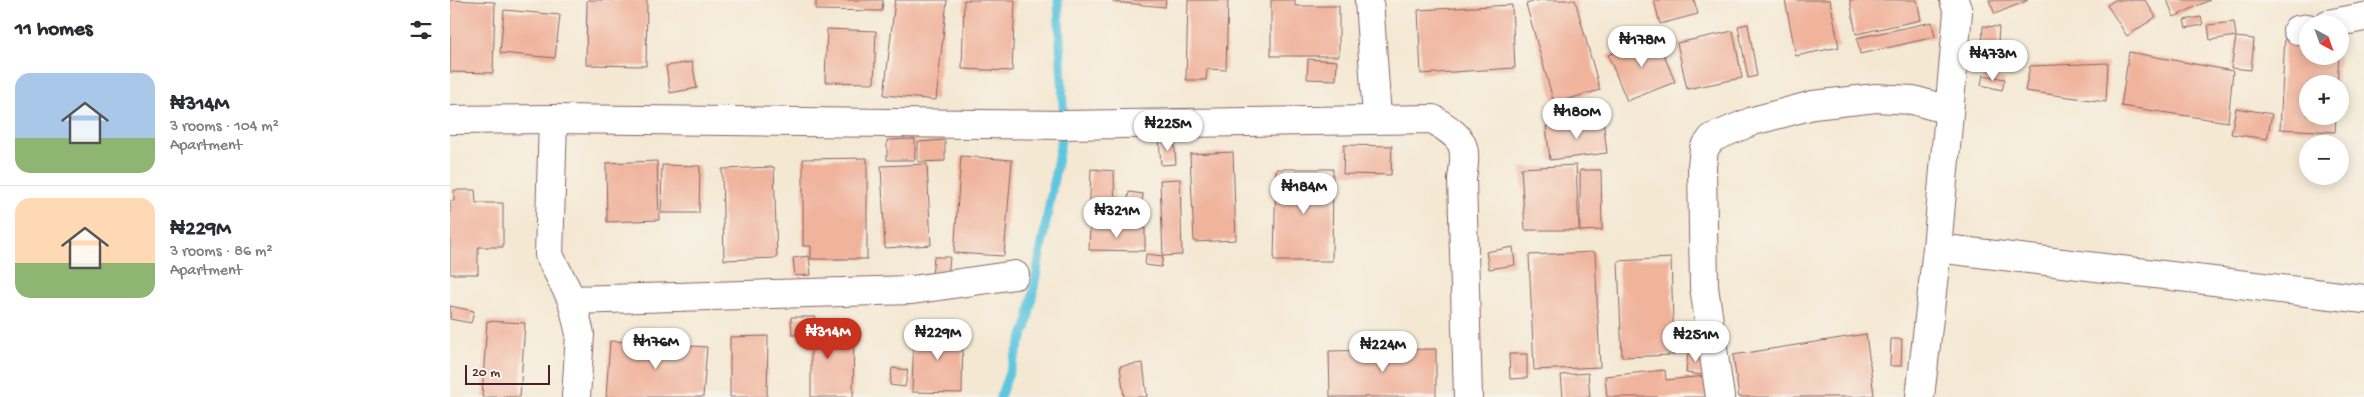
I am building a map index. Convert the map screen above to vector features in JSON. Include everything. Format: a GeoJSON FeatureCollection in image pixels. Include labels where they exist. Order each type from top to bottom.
{"type":"FeatureCollection","features":[{"type":"Feature","properties":{"kind":"street"},"geometry":{"type":"LineString","coordinates":[[1369,0],[1377,118]]}},
{"type":"Feature","properties":{"kind":"street"},"geometry":{"type":"LineString","coordinates":[[1920,397],[1937,248],[1958,12],[1954,0]]}},
{"type":"Feature","properties":{"kind":"street"},"geometry":{"type":"LineString","coordinates":[[2349,20],[2364,17]]}},
{"type":"Feature","properties":{"kind":"street"},"geometry":{"type":"LineString","coordinates":[[1720,397],[1704,287],[1702,166],[1704,149],[1712,138],[1753,122],[1813,105],[1876,98],[1913,100],[1948,110]]}},
{"type":"Feature","properties":{"kind":"street"},"geometry":{"type":"LineString","coordinates":[[450,120],[553,119],[1064,124],[1377,118],[1433,119],[1458,136],[1465,157],[1462,179],[1468,397]]}},
{"type":"Feature","properties":{"kind":"street"},"geometry":{"type":"LineString","coordinates":[[553,119],[549,256],[572,300],[580,334],[576,397]]}},
{"type":"Feature","properties":{"kind":"street"},"geometry":{"type":"LineString","coordinates":[[1937,248],[2364,299]]}},
{"type":"Feature","properties":{"kind":"street"},"geometry":{"type":"LineString","coordinates":[[572,300],[912,290],[1015,275]]}},
{"type":"Feature","properties":{"kind":"building"},"geometry":{"type":"Polygon","coordinates":[[[450,0],[495,2],[493,73],[450,72],[450,0]]]}},
{"type":"Feature","properties":{"kind":"building"},"geometry":{"type":"Polygon","coordinates":[[[587,0],[647,0],[646,66],[586,65],[587,0]]]}},
{"type":"Feature","properties":{"kind":"building"},"geometry":{"type":"Polygon","coordinates":[[[816,0],[883,0],[882,11],[816,10],[816,0]]]}},
{"type":"Feature","properties":{"kind":"building"},"geometry":{"type":"Polygon","coordinates":[[[895,0],[947,0],[936,100],[884,95],[895,0]]]}},
{"type":"Feature","properties":{"kind":"building"},"geometry":{"type":"Polygon","coordinates":[[[964,0],[1015,0],[1012,71],[962,69],[964,0]]]}},
{"type":"Feature","properties":{"kind":"building"},"geometry":{"type":"Polygon","coordinates":[[[1114,0],[1166,0],[1165,7],[1113,2],[1114,0]]]}},
{"type":"Feature","properties":{"kind":"building"},"geometry":{"type":"Polygon","coordinates":[[[1188,0],[1228,0],[1226,70],[1207,69],[1206,80],[1186,80],[1188,0]]]}},
{"type":"Feature","properties":{"kind":"building"},"geometry":{"type":"Polygon","coordinates":[[[1271,0],[1295,0],[1295,6],[1339,6],[1339,56],[1271,56],[1271,0]]]}},
{"type":"Feature","properties":{"kind":"building"},"geometry":{"type":"Polygon","coordinates":[[[1540,0],[1575,0],[1600,90],[1554,103],[1526,4],[1540,0]]]}},
{"type":"Feature","properties":{"kind":"building"},"geometry":{"type":"Polygon","coordinates":[[[1654,0],[1694,0],[1698,14],[1660,24],[1654,0]]]}},
{"type":"Feature","properties":{"kind":"building"},"geometry":{"type":"Polygon","coordinates":[[[1785,0],[1830,0],[1839,47],[1796,56],[1785,0]]]}},
{"type":"Feature","properties":{"kind":"building"},"geometry":{"type":"Polygon","coordinates":[[[1850,0],[1917,0],[1921,20],[1856,34],[1850,0]]]}},
{"type":"Feature","properties":{"kind":"building"},"geometry":{"type":"Polygon","coordinates":[[[1989,0],[2028,0],[1995,14],[1989,0]]]}},
{"type":"Feature","properties":{"kind":"building"},"geometry":{"type":"Polygon","coordinates":[[[2115,0],[2145,0],[2156,17],[2127,36],[2107,5],[2115,0]]]}},
{"type":"Feature","properties":{"kind":"building"},"geometry":{"type":"Polygon","coordinates":[[[2167,0],[2210,0],[2174,17],[2167,0]]]}},
{"type":"Feature","properties":{"kind":"building"},"geometry":{"type":"Polygon","coordinates":[[[1512,5],[1515,68],[1421,74],[1418,10],[1512,5]]]}},
{"type":"Feature","properties":{"kind":"building"},"geometry":{"type":"Polygon","coordinates":[[[504,10],[560,15],[555,58],[500,53],[504,10]]]}},
{"type":"Feature","properties":{"kind":"building"},"geometry":{"type":"Polygon","coordinates":[[[2201,17],[2203,25],[2186,28],[2184,20],[2201,17]]]}},
{"type":"Feature","properties":{"kind":"building"},"geometry":{"type":"Polygon","coordinates":[[[1932,22],[1935,37],[1860,54],[1857,38],[1932,22]]]}},
{"type":"Feature","properties":{"kind":"building"},"geometry":{"type":"Polygon","coordinates":[[[2234,22],[2236,36],[2210,40],[2208,25],[2234,22]]]}},
{"type":"Feature","properties":{"kind":"building"},"geometry":{"type":"Polygon","coordinates":[[[1748,24],[1757,76],[1748,78],[1738,26],[1748,24]]]}},
{"type":"Feature","properties":{"kind":"building"},"geometry":{"type":"Polygon","coordinates":[[[1983,26],[1999,27],[1997,55],[1982,54],[1983,26]]]}},
{"type":"Feature","properties":{"kind":"building"},"geometry":{"type":"Polygon","coordinates":[[[827,29],[876,31],[874,83],[825,82],[827,29]]]}},
{"type":"Feature","properties":{"kind":"building"},"geometry":{"type":"Polygon","coordinates":[[[1733,31],[1742,78],[1687,89],[1677,43],[1733,31]]]}},
{"type":"Feature","properties":{"kind":"building"},"geometry":{"type":"Polygon","coordinates":[[[1656,36],[1675,82],[1627,101],[1608,55],[1656,36]]]}},
{"type":"Feature","properties":{"kind":"building"},"geometry":{"type":"Polygon","coordinates":[[[2236,37],[2254,39],[2251,70],[2231,68],[2236,37]]]}},
{"type":"Feature","properties":{"kind":"building"},"geometry":{"type":"Polygon","coordinates":[[[2285,37],[2299,38],[2299,65],[2338,65],[2338,75],[2299,75],[2299,125],[2335,125],[2335,132],[2280,129],[2285,37]]]}},
{"type":"Feature","properties":{"kind":"building"},"geometry":{"type":"Polygon","coordinates":[[[2129,52],[2233,71],[2228,122],[2121,106],[2129,52]]]}},
{"type":"Feature","properties":{"kind":"building"},"geometry":{"type":"Polygon","coordinates":[[[1308,59],[1337,61],[1336,80],[1307,79],[1308,59]]]}},
{"type":"Feature","properties":{"kind":"building"},"geometry":{"type":"Polygon","coordinates":[[[692,62],[697,88],[670,93],[666,66],[692,62]]]}},
{"type":"Feature","properties":{"kind":"building"},"geometry":{"type":"Polygon","coordinates":[[[2108,63],[2106,102],[2025,91],[2030,66],[2108,63]]]}},
{"type":"Feature","properties":{"kind":"building"},"geometry":{"type":"Polygon","coordinates":[[[1983,75],[2005,79],[2002,90],[1981,85],[1983,75]]]}},
{"type":"Feature","properties":{"kind":"building"},"geometry":{"type":"Polygon","coordinates":[[[2236,108],[2272,114],[2267,139],[2231,134],[2236,108]]]}},
{"type":"Feature","properties":{"kind":"building"},"geometry":{"type":"Polygon","coordinates":[[[1603,119],[1607,153],[1550,160],[1546,126],[1603,119]]]}},
{"type":"Feature","properties":{"kind":"building"},"geometry":{"type":"Polygon","coordinates":[[[1174,138],[1176,164],[1161,165],[1159,139],[1174,138]]]}},
{"type":"Feature","properties":{"kind":"building"},"geometry":{"type":"Polygon","coordinates":[[[915,139],[915,160],[887,160],[887,140],[915,139]]]}},
{"type":"Feature","properties":{"kind":"building"},"geometry":{"type":"Polygon","coordinates":[[[945,140],[945,161],[918,162],[918,142],[945,140]]]}},
{"type":"Feature","properties":{"kind":"building"},"geometry":{"type":"Polygon","coordinates":[[[1344,145],[1392,146],[1391,175],[1343,174],[1344,145]]]}},
{"type":"Feature","properties":{"kind":"building"},"geometry":{"type":"Polygon","coordinates":[[[1233,152],[1236,240],[1194,242],[1190,154],[1233,152]]]}},
{"type":"Feature","properties":{"kind":"building"},"geometry":{"type":"Polygon","coordinates":[[[961,156],[1012,160],[1004,256],[954,253],[961,156]]]}},
{"type":"Feature","properties":{"kind":"building"},"geometry":{"type":"Polygon","coordinates":[[[867,158],[867,259],[811,259],[811,246],[803,246],[803,159],[867,158]]]}},
{"type":"Feature","properties":{"kind":"building"},"geometry":{"type":"Polygon","coordinates":[[[657,161],[659,220],[607,222],[606,163],[657,161]]]}},
{"type":"Feature","properties":{"kind":"building"},"geometry":{"type":"Polygon","coordinates":[[[927,164],[931,245],[885,248],[881,166],[927,164]]]}},
{"type":"Feature","properties":{"kind":"building"},"geometry":{"type":"Polygon","coordinates":[[[662,165],[700,166],[699,213],[661,213],[662,165]]]}},
{"type":"Feature","properties":{"kind":"building"},"geometry":{"type":"Polygon","coordinates":[[[1576,165],[1579,230],[1525,230],[1521,168],[1576,165]]]}},
{"type":"Feature","properties":{"kind":"building"},"geometry":{"type":"Polygon","coordinates":[[[774,167],[777,258],[724,260],[722,169],[774,167]]]}},
{"type":"Feature","properties":{"kind":"building"},"geometry":{"type":"Polygon","coordinates":[[[1091,169],[1114,171],[1115,226],[1089,225],[1091,169]]]}},
{"type":"Feature","properties":{"kind":"building"},"geometry":{"type":"Polygon","coordinates":[[[1276,169],[1333,169],[1332,261],[1274,261],[1276,169]]]}},
{"type":"Feature","properties":{"kind":"building"},"geometry":{"type":"Polygon","coordinates":[[[1580,170],[1601,170],[1602,230],[1580,231],[1580,170]]]}},
{"type":"Feature","properties":{"kind":"building"},"geometry":{"type":"Polygon","coordinates":[[[1180,179],[1182,255],[1163,256],[1160,180],[1180,179]]]}},
{"type":"Feature","properties":{"kind":"building"},"geometry":{"type":"Polygon","coordinates":[[[454,190],[475,190],[476,203],[503,203],[503,247],[478,247],[478,274],[450,274],[450,201],[454,201],[454,190]]]}},
{"type":"Feature","properties":{"kind":"building"},"geometry":{"type":"Polygon","coordinates":[[[1129,192],[1143,194],[1140,218],[1125,216],[1129,192]]]}},
{"type":"Feature","properties":{"kind":"building"},"geometry":{"type":"Polygon","coordinates":[[[1090,228],[1145,228],[1145,251],[1089,250],[1090,228]]]}},
{"type":"Feature","properties":{"kind":"building"},"geometry":{"type":"Polygon","coordinates":[[[1513,247],[1515,265],[1489,269],[1486,252],[1513,247]]]}},
{"type":"Feature","properties":{"kind":"building"},"geometry":{"type":"Polygon","coordinates":[[[1595,252],[1600,367],[1534,370],[1529,255],[1595,252]]]}},
{"type":"Feature","properties":{"kind":"building"},"geometry":{"type":"Polygon","coordinates":[[[1146,254],[1163,256],[1161,267],[1145,265],[1146,254]]]}},
{"type":"Feature","properties":{"kind":"building"},"geometry":{"type":"Polygon","coordinates":[[[809,256],[811,275],[795,276],[793,258],[809,256]]]}},
{"type":"Feature","properties":{"kind":"building"},"geometry":{"type":"Polygon","coordinates":[[[934,257],[950,257],[948,276],[932,275],[934,257]]]}},
{"type":"Feature","properties":{"kind":"building"},"geometry":{"type":"Polygon","coordinates":[[[1671,258],[1674,355],[1622,357],[1618,261],[1671,258]]]}},
{"type":"Feature","properties":{"kind":"building"},"geometry":{"type":"Polygon","coordinates":[[[450,306],[474,311],[471,323],[450,319],[450,306]]]}},
{"type":"Feature","properties":{"kind":"building"},"geometry":{"type":"Polygon","coordinates":[[[791,317],[816,317],[816,335],[854,335],[853,397],[811,397],[811,335],[792,335],[791,317]]]}},
{"type":"Feature","properties":{"kind":"building"},"geometry":{"type":"Polygon","coordinates":[[[487,321],[525,323],[520,397],[482,397],[487,321]]]}},
{"type":"Feature","properties":{"kind":"building"},"geometry":{"type":"Polygon","coordinates":[[[914,329],[963,330],[962,393],[912,392],[914,329]]]}},
{"type":"Feature","properties":{"kind":"building"},"geometry":{"type":"Polygon","coordinates":[[[1866,334],[1874,395],[1859,397],[1739,397],[1733,355],[1866,334]]]}},
{"type":"Feature","properties":{"kind":"building"},"geometry":{"type":"Polygon","coordinates":[[[768,336],[767,397],[730,397],[730,337],[768,336]]]}},
{"type":"Feature","properties":{"kind":"building"},"geometry":{"type":"Polygon","coordinates":[[[1891,339],[1902,339],[1901,366],[1890,366],[1891,339]]]}},
{"type":"Feature","properties":{"kind":"building"},"geometry":{"type":"Polygon","coordinates":[[[610,341],[707,347],[703,397],[606,397],[610,341]]]}},
{"type":"Feature","properties":{"kind":"building"},"geometry":{"type":"Polygon","coordinates":[[[1436,349],[1436,397],[1330,397],[1329,351],[1436,349]]]}},
{"type":"Feature","properties":{"kind":"building"},"geometry":{"type":"Polygon","coordinates":[[[1688,351],[1707,353],[1704,375],[1686,373],[1688,351]]]}},
{"type":"Feature","properties":{"kind":"building"},"geometry":{"type":"Polygon","coordinates":[[[1509,354],[1527,354],[1527,378],[1510,379],[1509,354]]]}},
{"type":"Feature","properties":{"kind":"building"},"geometry":{"type":"Polygon","coordinates":[[[1143,363],[1147,397],[1124,397],[1120,366],[1143,363]]]}},
{"type":"Feature","properties":{"kind":"building"},"geometry":{"type":"Polygon","coordinates":[[[892,368],[908,370],[905,387],[890,385],[892,368]]]}},
{"type":"Feature","properties":{"kind":"building"},"geometry":{"type":"Polygon","coordinates":[[[1665,370],[1666,380],[1706,376],[1708,397],[1607,397],[1605,376],[1665,370]]]}},
{"type":"Feature","properties":{"kind":"building"},"geometry":{"type":"Polygon","coordinates":[[[1588,373],[1590,397],[1563,397],[1561,375],[1588,373]]]}},
{"type":"Feature","properties":{"kind":"waterway"},"geometry":{"type":"LineString","coordinates":[[1000,397],[1027,325],[1064,125],[1058,0]]}}]}
